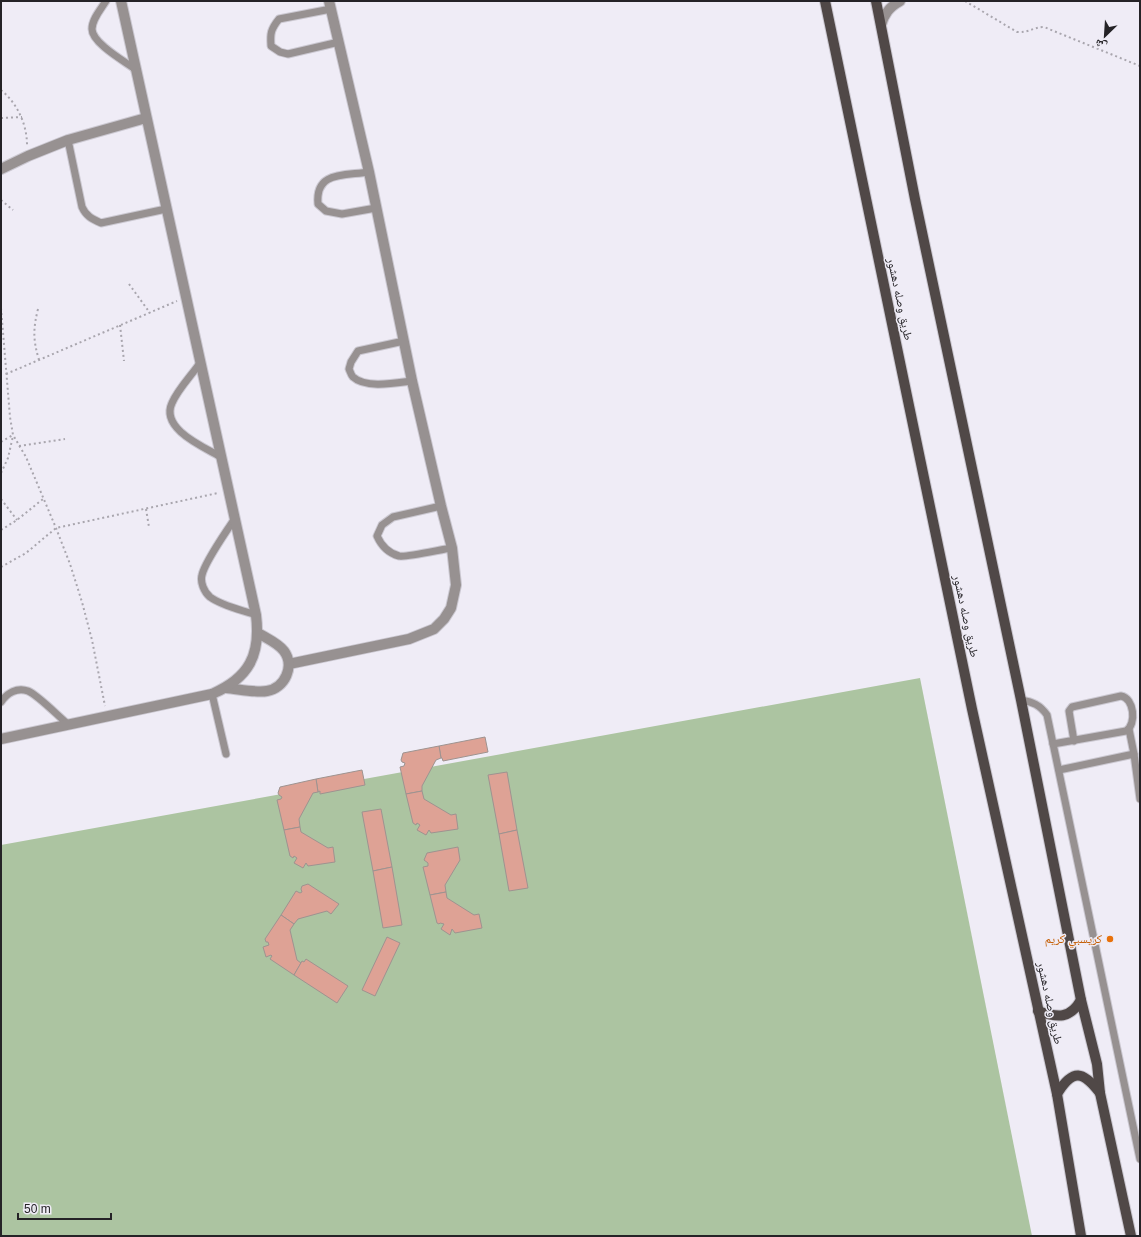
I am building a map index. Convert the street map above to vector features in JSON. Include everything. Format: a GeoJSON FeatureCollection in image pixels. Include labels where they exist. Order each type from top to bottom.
{"type":"FeatureCollection","features":[{"type":"Feature","properties":{"kind":"main road","name":"طريق وصله دهشور"},"geometry":{"type":"LineString","coordinates":[[824,1],[972,709],[1057,1094],[1081,1236]]}},
{"type":"Feature","properties":{"kind":"main road"},"geometry":{"type":"LineString","coordinates":[[876,1],[916,206],[1021,700],[1081,1000],[1098,1064],[1100,1093],[1130,1236]]}},
{"type":"Feature","properties":{"kind":"main road"},"geometry":{"type":"LineString","coordinates":[[1038,1011],[1049,1015],[1062,1016],[1069,1014],[1077,1007],[1081,1000]]}},
{"type":"Feature","properties":{"kind":"main road"},"geometry":{"type":"LineString","coordinates":[[1057,1094],[1068,1078],[1076,1075],[1082,1076],[1091,1082],[1100,1093]]}},
{"type":"Feature","properties":{"kind":"street"},"geometry":{"type":"LineString","coordinates":[[1,738],[212,694],[226,688],[239,678],[250,664],[256,649],[258,633],[256,615],[185,298],[121,1]]}},
{"type":"Feature","properties":{"kind":"street"},"geometry":{"type":"LineString","coordinates":[[881,25],[883,16],[889,8],[900,1]]}},
{"type":"Feature","properties":{"kind":"street"},"geometry":{"type":"LineString","coordinates":[[289,664],[409,639],[434,629],[444,620],[451,608],[456,585],[452,548],[412,381],[369,172],[330,5]]}},
{"type":"Feature","properties":{"kind":"street"},"geometry":{"type":"LineString","coordinates":[[1,169],[28,156],[68,140],[146,118]]}},
{"type":"Feature","properties":{"kind":"street"},"geometry":{"type":"LineString","coordinates":[[226,688],[265,692],[273,690],[285,679],[289,664],[283,649],[258,633]]}},
{"type":"Feature","properties":{"kind":"lane"},"geometry":{"type":"LineString","coordinates":[[106,1],[94,20],[92,29],[94,37],[100,44],[135,69]]}},
{"type":"Feature","properties":{"kind":"lane"},"geometry":{"type":"LineString","coordinates":[[330,5],[279,19],[272,28],[270,37],[271,46],[280,52],[288,54],[339,42]]}},
{"type":"Feature","properties":{"kind":"lane"},"geometry":{"type":"LineString","coordinates":[[68,140],[82,207],[85,213],[91,218],[101,223],[166,209]]}},
{"type":"Feature","properties":{"kind":"lane"},"geometry":{"type":"LineString","coordinates":[[369,172],[330,178],[321,184],[318,195],[318,204],[326,212],[342,214],[376,208]]}},
{"type":"Feature","properties":{"kind":"lane"},"geometry":{"type":"LineString","coordinates":[[404,341],[358,351],[351,362],[349,369],[353,377],[375,385],[412,381]]}},
{"type":"Feature","properties":{"kind":"lane"},"geometry":{"type":"LineString","coordinates":[[200,363],[171,405],[170,417],[175,428],[185,436],[221,457]]}},
{"type":"Feature","properties":{"kind":"lane"},"geometry":{"type":"LineString","coordinates":[[441,506],[392,517],[382,525],[377,536],[386,550],[400,556],[452,548]]}},
{"type":"Feature","properties":{"kind":"lane"},"geometry":{"type":"LineString","coordinates":[[235,518],[206,565],[202,575],[203,587],[209,596],[219,602],[256,615]]}},
{"type":"Feature","properties":{"kind":"lane"},"geometry":{"type":"LineString","coordinates":[[1,702],[5,695],[16,690],[27,691],[37,697],[69,725]]}},
{"type":"Feature","properties":{"kind":"lane"},"geometry":{"type":"LineString","coordinates":[[212,694],[226,754]]}},
{"type":"Feature","properties":{"kind":"lane"},"geometry":{"type":"LineString","coordinates":[[1053,744],[1074,741],[1123,732],[1129,729],[1133,721],[1130,701],[1124,697],[1118,697],[1070,708],[1069,713],[1074,741]]}},
{"type":"Feature","properties":{"kind":"lane"},"geometry":{"type":"LineString","coordinates":[[1021,700],[1035,703],[1043,709],[1046,715],[1140,1159]]}},
{"type":"Feature","properties":{"kind":"lane"},"geometry":{"type":"LineString","coordinates":[[1129,729],[1140,799]]}},
{"type":"Feature","properties":{"kind":"lane"},"geometry":{"type":"LineString","coordinates":[[1058,770],[1134,754]]}},
{"type":"Feature","properties":{"kind":"path"},"geometry":{"type":"LineString","coordinates":[[965,1],[1017,32],[1025,33],[1037,27],[1044,27],[1140,66]]}},
{"type":"Feature","properties":{"kind":"path"},"geometry":{"type":"LineString","coordinates":[[1,90],[14,104],[22,117],[27,136],[28,156]]}},
{"type":"Feature","properties":{"kind":"path"},"geometry":{"type":"LineString","coordinates":[[1,118],[22,117]]}},
{"type":"Feature","properties":{"kind":"path"},"geometry":{"type":"LineString","coordinates":[[1,200],[13,210]]}},
{"type":"Feature","properties":{"kind":"path"},"geometry":{"type":"LineString","coordinates":[[129,284],[150,313]]}},
{"type":"Feature","properties":{"kind":"path"},"geometry":{"type":"LineString","coordinates":[[6,374],[185,298]]}},
{"type":"Feature","properties":{"kind":"path"},"geometry":{"type":"LineString","coordinates":[[1,308],[10,417],[14,435],[56,528],[70,564],[88,624],[107,717]]}},
{"type":"Feature","properties":{"kind":"path"},"geometry":{"type":"LineString","coordinates":[[38,309],[34,326],[34,343],[39,360]]}},
{"type":"Feature","properties":{"kind":"path"},"geometry":{"type":"LineString","coordinates":[[120,325],[124,361]]}},
{"type":"Feature","properties":{"kind":"path"},"geometry":{"type":"LineString","coordinates":[[1,442],[14,435]]}},
{"type":"Feature","properties":{"kind":"path"},"geometry":{"type":"LineString","coordinates":[[1,473],[8,458],[14,435]]}},
{"type":"Feature","properties":{"kind":"path"},"geometry":{"type":"LineString","coordinates":[[19,446],[65,439]]}},
{"type":"Feature","properties":{"kind":"path"},"geometry":{"type":"LineString","coordinates":[[1,567],[26,553],[56,528],[229,491]]}},
{"type":"Feature","properties":{"kind":"path"},"geometry":{"type":"LineString","coordinates":[[1,499],[17,520]]}},
{"type":"Feature","properties":{"kind":"path"},"geometry":{"type":"LineString","coordinates":[[1,530],[17,520],[43,499]]}},
{"type":"Feature","properties":{"kind":"path"},"geometry":{"type":"LineString","coordinates":[[146,508],[149,528]]}},
{"type":"Feature","properties":{"kind":"green space"},"geometry":{"type":"Polygon","coordinates":[[[920,678],[1032,1236],[1,1236],[1,845],[920,678]]]}},
{"type":"Feature","properties":{"kind":"building"},"geometry":{"type":"Polygon","coordinates":[[[485,737],[488,752],[443,761],[441,758],[439,746],[485,737]]]}},
{"type":"Feature","properties":{"kind":"building"},"geometry":{"type":"Polygon","coordinates":[[[439,746],[441,758],[436,760],[422,786],[422,791],[406,794],[400,767],[404,766],[405,763],[401,760],[403,753],[439,746]]]}},
{"type":"Feature","properties":{"kind":"building"},"geometry":{"type":"Polygon","coordinates":[[[362,770],[365,785],[320,794],[320,791],[318,792],[316,779],[362,770]]]}},
{"type":"Feature","properties":{"kind":"building"},"geometry":{"type":"Polygon","coordinates":[[[507,772],[517,830],[499,834],[488,775],[507,772]]]}},
{"type":"Feature","properties":{"kind":"building"},"geometry":{"type":"Polygon","coordinates":[[[316,779],[318,792],[313,793],[299,819],[300,827],[284,830],[277,800],[281,799],[282,797],[278,793],[280,787],[316,779]]]}},
{"type":"Feature","properties":{"kind":"building"},"geometry":{"type":"Polygon","coordinates":[[[422,791],[424,799],[451,815],[456,814],[458,829],[431,833],[429,830],[426,835],[417,830],[420,825],[413,823],[406,794],[422,791]]]}},
{"type":"Feature","properties":{"kind":"building"},"geometry":{"type":"Polygon","coordinates":[[[381,809],[392,867],[373,871],[362,812],[381,809]]]}},
{"type":"Feature","properties":{"kind":"building"},"geometry":{"type":"Polygon","coordinates":[[[300,827],[301,832],[328,848],[333,847],[335,862],[308,866],[306,863],[303,868],[294,863],[297,858],[290,856],[284,830],[300,827]]]}},
{"type":"Feature","properties":{"kind":"building"},"geometry":{"type":"Polygon","coordinates":[[[517,830],[528,888],[509,891],[499,834],[517,830]]]}},
{"type":"Feature","properties":{"kind":"building"},"geometry":{"type":"Polygon","coordinates":[[[458,847],[460,860],[445,885],[446,892],[430,895],[423,867],[428,866],[428,863],[424,860],[427,853],[458,847]]]}},
{"type":"Feature","properties":{"kind":"building"},"geometry":{"type":"Polygon","coordinates":[[[392,867],[402,925],[383,928],[373,871],[392,867]]]}},
{"type":"Feature","properties":{"kind":"building"},"geometry":{"type":"Polygon","coordinates":[[[308,884],[339,904],[331,914],[327,911],[298,919],[294,924],[281,915],[296,891],[300,893],[302,892],[302,886],[308,884]]]}},
{"type":"Feature","properties":{"kind":"building"},"geometry":{"type":"Polygon","coordinates":[[[446,892],[447,898],[474,915],[479,914],[482,928],[455,933],[452,929],[450,935],[441,929],[444,924],[437,923],[430,895],[446,892]]]}},
{"type":"Feature","properties":{"kind":"building"},"geometry":{"type":"Polygon","coordinates":[[[281,915],[294,924],[290,930],[297,960],[301,963],[294,975],[270,959],[272,956],[271,955],[266,957],[263,947],[269,945],[265,939],[281,915]]]}},
{"type":"Feature","properties":{"kind":"building"},"geometry":{"type":"Polygon","coordinates":[[[387,937],[400,943],[375,996],[362,990],[387,937]]]}},
{"type":"Feature","properties":{"kind":"building"},"geometry":{"type":"Polygon","coordinates":[[[306,959],[348,986],[337,1003],[294,975],[302,961],[304,962],[306,959]]]}},
{"type":"Feature","properties":{"kind":"place","name":"كريسبي كريم"},"geometry":{"type":"Point","coordinates":[1110,939]}}]}
